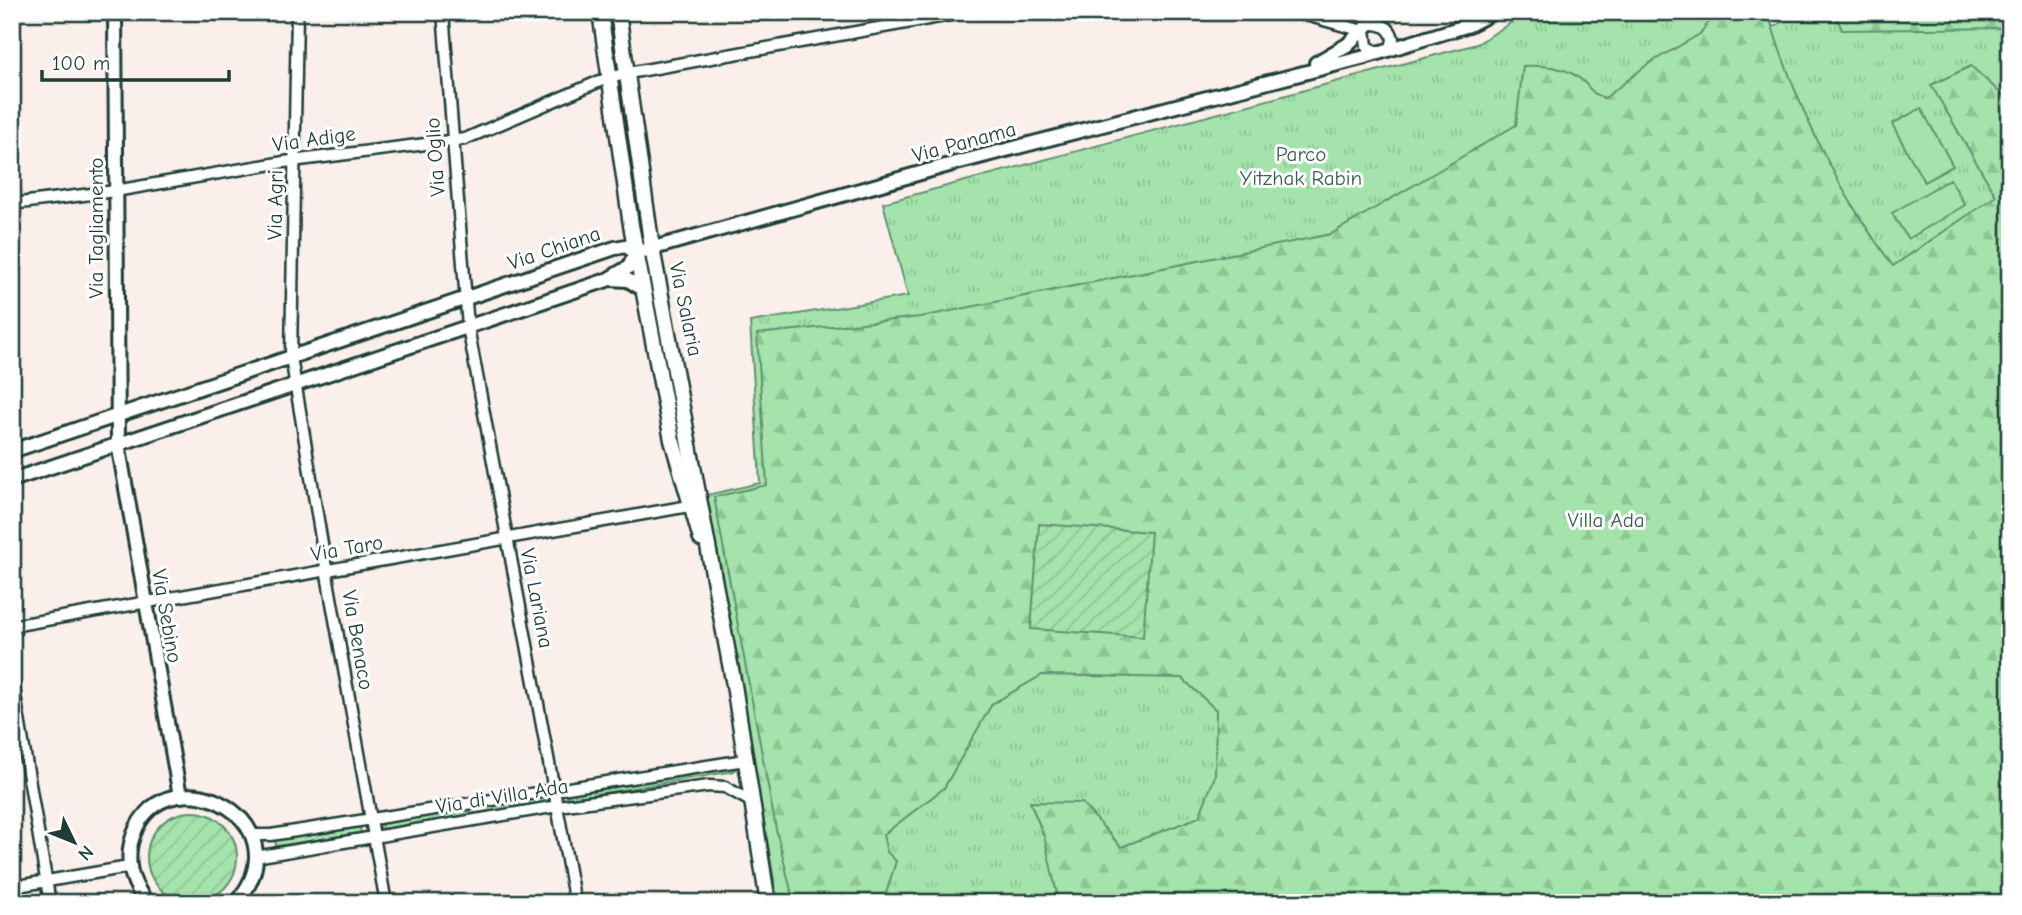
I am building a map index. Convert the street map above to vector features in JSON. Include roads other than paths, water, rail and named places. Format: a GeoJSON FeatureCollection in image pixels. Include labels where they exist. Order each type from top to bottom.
{"type":"FeatureCollection","features":[{"type":"Feature","properties":{"kind":"main road","name":"Via Salaria"},"geometry":{"type":"LineString","coordinates":[[600,12],[636,253],[672,440],[689,506],[708,553]]}},
{"type":"Feature","properties":{"kind":"main road","name":"Via Salaria"},"geometry":{"type":"LineString","coordinates":[[618,12],[652,248],[681,388],[768,903]]}},
{"type":"Feature","properties":{"kind":"street","name":"Via Tagliamento"},"geometry":{"type":"LineString","coordinates":[[115,12],[118,443]]}},
{"type":"Feature","properties":{"kind":"street","name":"Via Agri"},"geometry":{"type":"LineString","coordinates":[[291,357],[297,12]]}},
{"type":"Feature","properties":{"kind":"street","name":"Via Oglio"},"geometry":{"type":"LineString","coordinates":[[443,12],[464,299]]}},
{"type":"Feature","properties":{"kind":"street"},"geometry":{"type":"LineString","coordinates":[[611,77],[967,12]]}},
{"type":"Feature","properties":{"kind":"street"},"geometry":{"type":"LineString","coordinates":[[1295,12],[1367,28],[1385,26],[1392,42]]}},
{"type":"Feature","properties":{"kind":"street"},"geometry":{"type":"LineString","coordinates":[[1303,71],[1333,54],[1367,28],[1382,12]]}},
{"type":"Feature","properties":{"kind":"street"},"geometry":{"type":"LineString","coordinates":[[1303,71],[1378,53],[1392,42],[1415,40],[1469,25],[1494,12]]}},
{"type":"Feature","properties":{"kind":"street"},"geometry":{"type":"LineString","coordinates":[[1367,28],[1367,46],[1378,53]]}},
{"type":"Feature","properties":{"kind":"street","name":"Via Panama"},"geometry":{"type":"LineString","coordinates":[[636,253],[1303,71]]}},
{"type":"Feature","properties":{"kind":"street","name":"Via Adige"},"geometry":{"type":"LineString","coordinates":[[12,204],[115,191],[296,160],[464,139],[611,77]]}},
{"type":"Feature","properties":{"kind":"street","name":"Via Chiana"},"geometry":{"type":"LineString","coordinates":[[12,451],[620,247],[629,247],[636,253]]}},
{"type":"Feature","properties":{"kind":"street"},"geometry":{"type":"LineString","coordinates":[[12,480],[607,279],[629,267],[636,253]]}},
{"type":"Feature","properties":{"kind":"street"},"geometry":{"type":"LineString","coordinates":[[607,279],[628,280],[644,290]]}},
{"type":"Feature","properties":{"kind":"street","name":"Via Lariana"},"geometry":{"type":"LineString","coordinates":[[464,299],[575,903]]}},
{"type":"Feature","properties":{"kind":"street"},"geometry":{"type":"LineString","coordinates":[[291,357],[295,384]]}},
{"type":"Feature","properties":{"kind":"street","name":"Via Benaco"},"geometry":{"type":"LineString","coordinates":[[295,384],[386,903]]}},
{"type":"Feature","properties":{"kind":"street","name":"Via Sebino"},"geometry":{"type":"LineString","coordinates":[[118,443],[180,796]]}},
{"type":"Feature","properties":{"kind":"street","name":"Via Taro"},"geometry":{"type":"LineString","coordinates":[[12,626],[689,506]]}},
{"type":"Feature","properties":{"kind":"street"},"geometry":{"type":"LineString","coordinates":[[12,677],[50,903]]}},
{"type":"Feature","properties":{"kind":"street","name":"Via di Villa Ada"},"geometry":{"type":"LineString","coordinates":[[251,835],[271,835],[370,820],[745,760]]}},
{"type":"Feature","properties":{"kind":"street","name":"Via di Villa Ada"},"geometry":{"type":"LineString","coordinates":[[255,857],[558,806],[713,785],[752,802]]}},
{"type":"Feature","properties":{"kind":"street"},"geometry":{"type":"LineString","coordinates":[[148,903],[138,891],[129,867],[133,837],[143,818],[159,804],[180,796],[206,796],[222,802],[237,813],[251,835],[255,857],[251,882],[236,903]]}},
{"type":"Feature","properties":{"kind":"street"},"geometry":{"type":"LineString","coordinates":[[12,887],[129,867]]}},
{"type":"Feature","properties":{"kind":"park label","name":"Parco Yitzhak Rabin"},"geometry":{"type":"Point","coordinates":[1301,166]}},
{"type":"Feature","properties":{"kind":"park label","name":"Villa Ada"},"geometry":{"type":"Point","coordinates":[1606,520]}}]}
